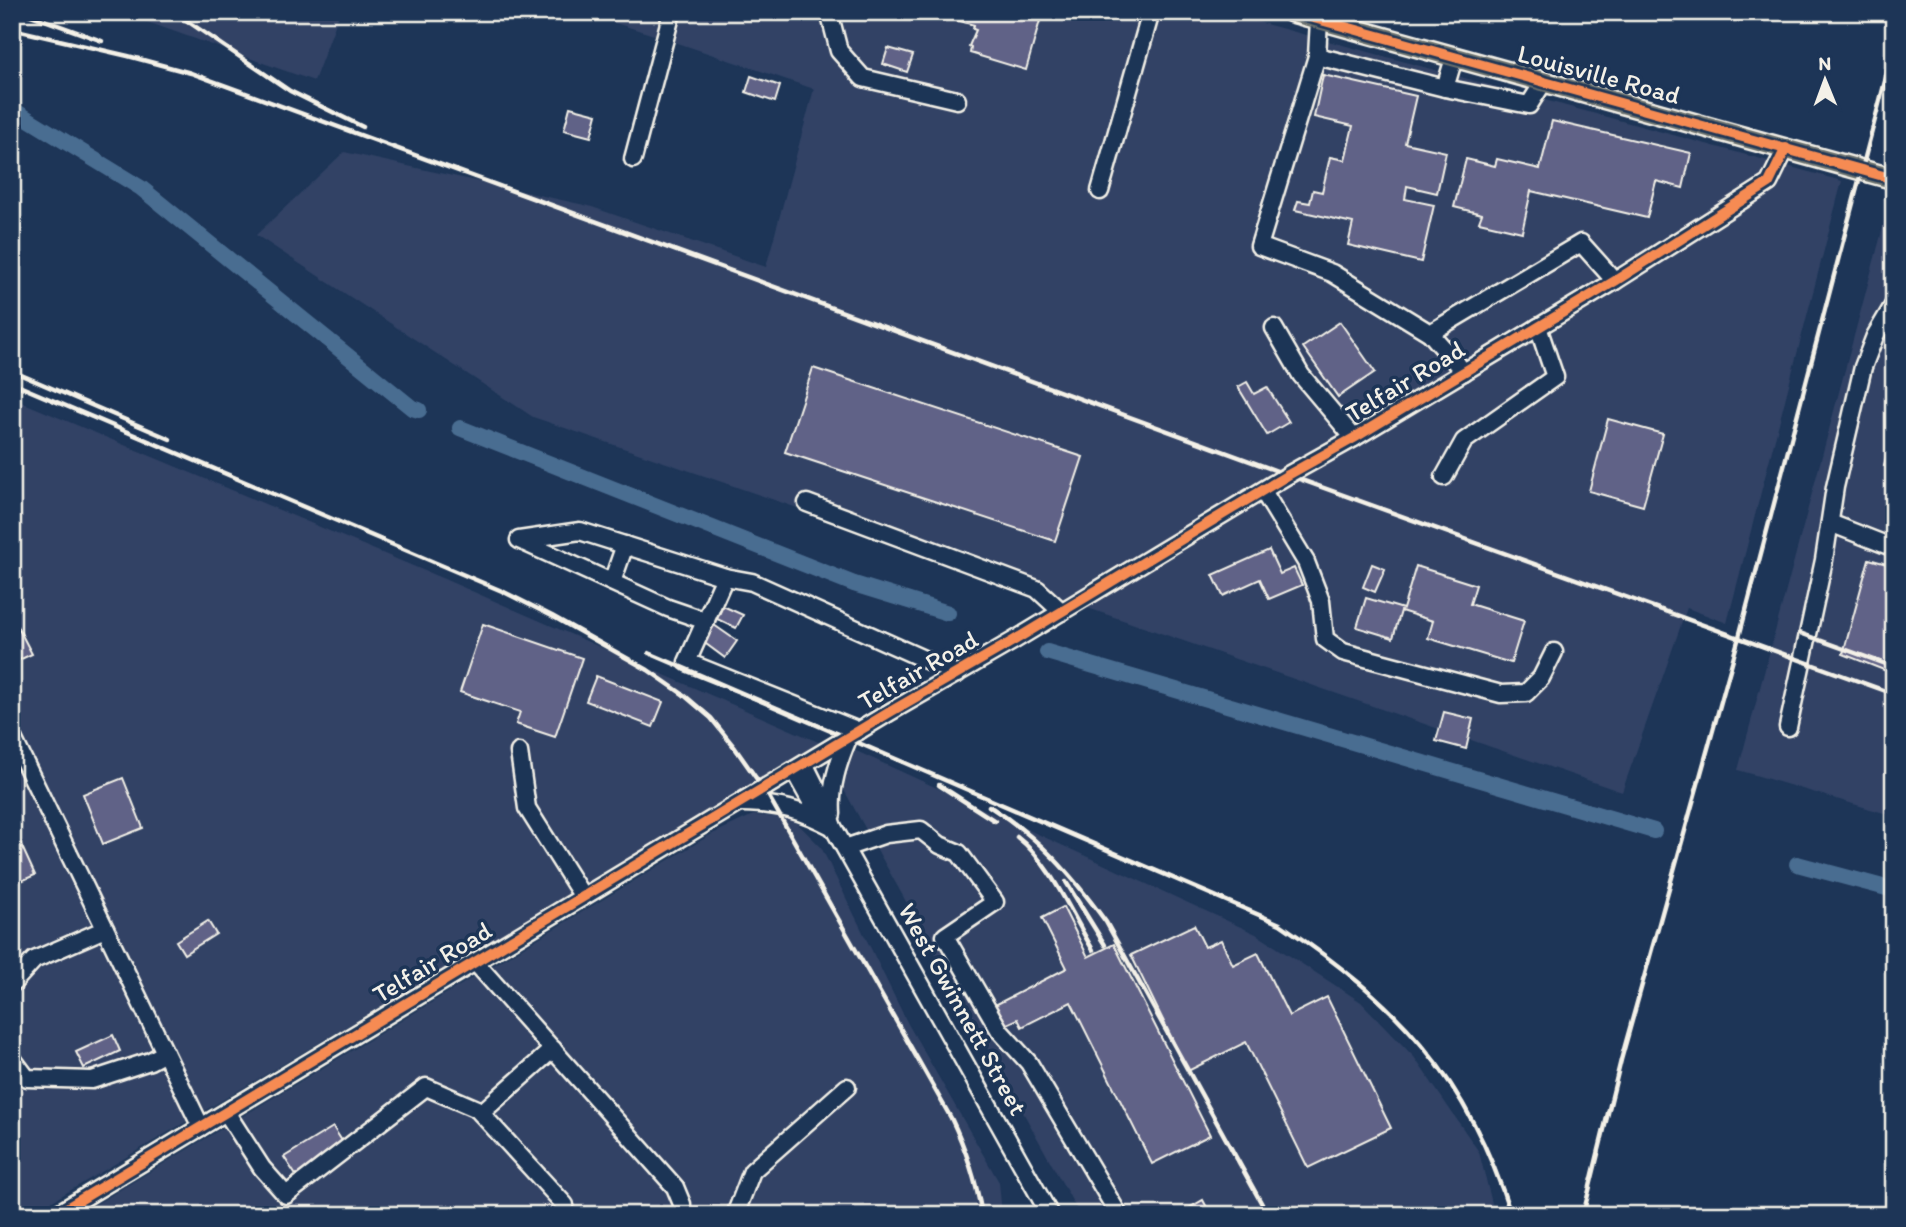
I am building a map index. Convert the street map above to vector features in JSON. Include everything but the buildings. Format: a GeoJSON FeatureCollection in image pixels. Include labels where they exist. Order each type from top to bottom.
{"type":"FeatureCollection","features":[{"type":"Feature","properties":{"kind":"main road","name":"Louisville Road"},"geometry":{"type":"LineString","coordinates":[[1292,12],[1894,179]]}},
{"type":"Feature","properties":{"kind":"street"},"geometry":{"type":"LineString","coordinates":[[634,159],[672,12]]}},
{"type":"Feature","properties":{"kind":"street"},"geometry":{"type":"LineString","coordinates":[[830,12],[839,51],[863,78],[957,100]]}},
{"type":"Feature","properties":{"kind":"street"},"geometry":{"type":"LineString","coordinates":[[1100,191],[1151,12]]}},
{"type":"Feature","properties":{"kind":"street"},"geometry":{"type":"LineString","coordinates":[[1319,20],[1317,55],[1259,246],[1332,273],[1430,333],[1464,372]]}},
{"type":"Feature","properties":{"kind":"street"},"geometry":{"type":"LineString","coordinates":[[1317,55],[1445,88],[1529,104],[1544,83]]}},
{"type":"Feature","properties":{"kind":"street"},"geometry":{"type":"LineString","coordinates":[[1445,88],[1454,58]]}},
{"type":"Feature","properties":{"kind":"street","name":"Telfair Road"},"geometry":{"type":"LineString","coordinates":[[55,1215],[1615,281],[1769,183],[1786,148]]}},
{"type":"Feature","properties":{"kind":"street"},"geometry":{"type":"LineString","coordinates":[[1430,333],[1581,243],[1615,281]]}},
{"type":"Feature","properties":{"kind":"street"},"geometry":{"type":"LineString","coordinates":[[1787,727],[1830,523],[1835,486],[1863,367],[1875,336],[1894,304]]}},
{"type":"Feature","properties":{"kind":"street"},"geometry":{"type":"LineString","coordinates":[[1444,477],[1464,441],[1555,377],[1538,327]]}},
{"type":"Feature","properties":{"kind":"street"},"geometry":{"type":"LineString","coordinates":[[1274,328],[1301,375],[1354,438]]}},
{"type":"Feature","properties":{"kind":"street"},"geometry":{"type":"LineString","coordinates":[[1263,491],[1306,562],[1321,601],[1325,639],[1343,652],[1501,694],[1525,693],[1541,678],[1554,652]]}},
{"type":"Feature","properties":{"kind":"street"},"geometry":{"type":"LineString","coordinates":[[807,503],[1037,589],[1062,612]]}},
{"type":"Feature","properties":{"kind":"street"},"geometry":{"type":"LineString","coordinates":[[1830,523],[1894,548]]}},
{"type":"Feature","properties":{"kind":"street"},"geometry":{"type":"LineString","coordinates":[[706,621],[668,608],[519,540],[580,531],[725,578],[752,582],[957,674]]}},
{"type":"Feature","properties":{"kind":"street"},"geometry":{"type":"LineString","coordinates":[[612,582],[625,545]]}},
{"type":"Feature","properties":{"kind":"street"},"geometry":{"type":"LineString","coordinates":[[725,578],[687,662],[854,735],[834,781],[833,827]]}},
{"type":"Feature","properties":{"kind":"street"},"geometry":{"type":"LineString","coordinates":[[12,736],[201,1127]]}},
{"type":"Feature","properties":{"kind":"street"},"geometry":{"type":"LineString","coordinates":[[519,752],[527,808],[583,897]]}},
{"type":"Feature","properties":{"kind":"street","name":"West Gwinnett Street"},"geometry":{"type":"LineString","coordinates":[[799,768],[827,808],[833,827],[1050,1215]]}},
{"type":"Feature","properties":{"kind":"street"},"geometry":{"type":"LineString","coordinates":[[740,803],[785,806],[807,813],[833,827]]}},
{"type":"Feature","properties":{"kind":"street"},"geometry":{"type":"LineString","coordinates":[[845,848],[886,834],[921,830],[940,845],[959,853],[995,902],[945,936],[1000,1031],[1029,1063],[1119,1215]]}},
{"type":"Feature","properties":{"kind":"street"},"geometry":{"type":"LineString","coordinates":[[12,984],[34,960],[105,929]]}},
{"type":"Feature","properties":{"kind":"street"},"geometry":{"type":"LineString","coordinates":[[475,962],[675,1188],[682,1204],[682,1215]]}},
{"type":"Feature","properties":{"kind":"street"},"geometry":{"type":"LineString","coordinates":[[481,1113],[553,1049]]}},
{"type":"Feature","properties":{"kind":"street"},"geometry":{"type":"LineString","coordinates":[[12,1058],[27,1078],[92,1080],[150,1061],[165,1053]]}},
{"type":"Feature","properties":{"kind":"street"},"geometry":{"type":"LineString","coordinates":[[226,1112],[262,1168],[286,1195],[426,1087],[477,1109],[565,1205]]}},
{"type":"Feature","properties":{"kind":"street"},"geometry":{"type":"LineString","coordinates":[[735,1215],[752,1171],[847,1087]]}},
{"type":"Feature","properties":{"kind":"shaded area"},"geometry":{"type":"Polygon","coordinates":[[[119,12],[340,12],[314,81],[119,12]]]}},
{"type":"Feature","properties":{"kind":"shaded area"},"geometry":{"type":"Polygon","coordinates":[[[580,12],[1222,12],[1842,181],[1727,623],[1687,608],[1622,792],[533,417],[256,235],[344,152],[589,206],[766,267],[814,89],[580,12]]]}},
{"type":"Feature","properties":{"kind":"shaded area"},"geometry":{"type":"Polygon","coordinates":[[[1889,205],[1894,206],[1894,816],[1738,770],[1889,205]]]}},
{"type":"Feature","properties":{"kind":"shaded area"},"geometry":{"type":"Polygon","coordinates":[[[12,398],[444,579],[823,744],[29,1215],[12,1215],[12,398]]]}},
{"type":"Feature","properties":{"kind":"shaded area"},"geometry":{"type":"Polygon","coordinates":[[[854,750],[1256,934],[1361,1002],[1414,1057],[1479,1152],[1495,1215],[1080,1215],[839,781],[854,750]]]}},
{"type":"Feature","properties":{"kind":"shaded area"},"geometry":{"type":"Polygon","coordinates":[[[753,815],[792,818],[821,847],[908,1024],[999,1182],[1002,1215],[78,1215],[710,835],[753,815]]]}},
{"type":"Feature","properties":{"kind":"waterway"},"geometry":{"type":"LineString","coordinates":[[12,109],[141,188],[412,408],[419,410]]}},
{"type":"Feature","properties":{"kind":"waterway"},"geometry":{"type":"LineString","coordinates":[[460,428],[854,584],[948,613]]}},
{"type":"Feature","properties":{"kind":"waterway"},"geometry":{"type":"LineString","coordinates":[[1047,652],[1654,831]]}},
{"type":"Feature","properties":{"kind":"waterway"},"geometry":{"type":"LineString","coordinates":[[1797,864],[1894,890]]}},
{"type":"Feature","properties":{"kind":"railway"},"geometry":{"type":"LineString","coordinates":[[22,12],[102,41]]}},
{"type":"Feature","properties":{"kind":"railway"},"geometry":{"type":"LineString","coordinates":[[174,12],[290,91],[363,127]]}},
{"type":"Feature","properties":{"kind":"railway"},"geometry":{"type":"LineString","coordinates":[[12,29],[191,73],[1894,694]]}},
{"type":"Feature","properties":{"kind":"railway"},"geometry":{"type":"LineString","coordinates":[[1583,1215],[1621,1060],[1739,637],[1894,47]]}},
{"type":"Feature","properties":{"kind":"railway"},"geometry":{"type":"LineString","coordinates":[[12,371],[170,439]]}},
{"type":"Feature","properties":{"kind":"railway"},"geometry":{"type":"LineString","coordinates":[[12,383],[502,591],[648,670],[711,718],[768,795],[951,1118],[970,1165],[982,1215]]}},
{"type":"Feature","properties":{"kind":"railway"},"geometry":{"type":"LineString","coordinates":[[1800,633],[1894,667]]}},
{"type":"Feature","properties":{"kind":"railway"},"geometry":{"type":"LineString","coordinates":[[649,653],[1280,924],[1360,983],[1394,1014],[1424,1047],[1473,1122],[1494,1166],[1511,1215]]}},
{"type":"Feature","properties":{"kind":"railway"},"geometry":{"type":"LineString","coordinates":[[939,785],[995,821]]}},
{"type":"Feature","properties":{"kind":"railway"},"geometry":{"type":"LineString","coordinates":[[989,806],[1024,831],[1054,858],[1106,922],[1268,1215]]}},
{"type":"Feature","properties":{"kind":"railway"},"geometry":{"type":"LineString","coordinates":[[1017,837],[1040,860],[1093,950]]}},
{"type":"Feature","properties":{"kind":"railway"},"geometry":{"type":"LineString","coordinates":[[1066,882],[1105,945]]}},
{"type":"Feature","properties":{"kind":"cycle path"},"geometry":{"type":"LineString","coordinates":[[1292,12],[1894,179]]}},
{"type":"Feature","properties":{"kind":"cycle path"},"geometry":{"type":"LineString","coordinates":[[55,1215],[890,712],[1615,281],[1769,183],[1786,148]]}}]}
